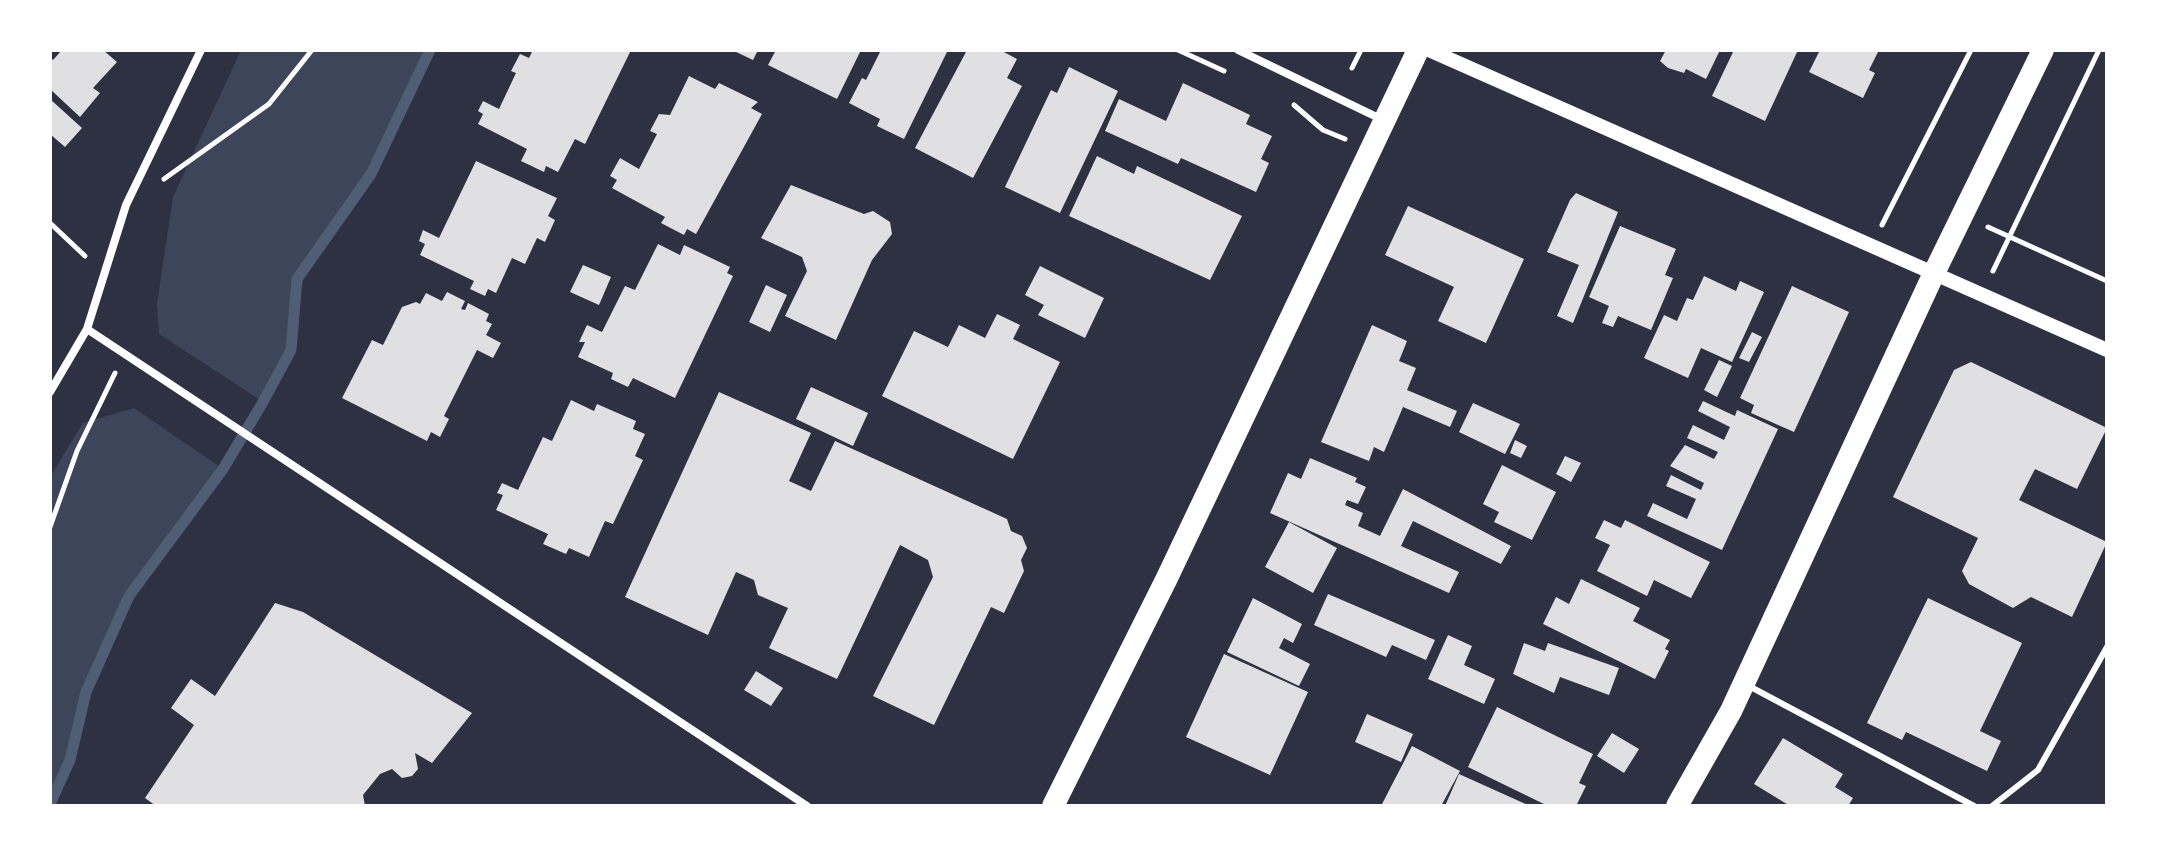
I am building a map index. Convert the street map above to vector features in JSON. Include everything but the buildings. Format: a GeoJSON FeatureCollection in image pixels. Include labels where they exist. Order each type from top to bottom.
{"type":"FeatureCollection","features":[{"type":"Feature","properties":{"kind":"highway"},"geometry":{"type":"LineString","coordinates":[[1053,806],[1166,580],[1418,50]]}},
{"type":"Feature","properties":{"kind":"highway"},"geometry":{"type":"LineString","coordinates":[[1677,806],[1744,684],[1935,271],[2043,50]]}},
{"type":"Feature","properties":{"kind":"street"},"geometry":{"type":"LineString","coordinates":[[50,392],[87,329],[106,276],[117,228],[201,50]]}},
{"type":"Feature","properties":{"kind":"street"},"geometry":{"type":"LineString","coordinates":[[1238,50],[1384,120]]}},
{"type":"Feature","properties":{"kind":"street"},"geometry":{"type":"LineString","coordinates":[[1429,50],[1935,271],[2107,350]]}},
{"type":"Feature","properties":{"kind":"street"},"geometry":{"type":"LineString","coordinates":[[87,329],[807,806]]}},
{"type":"Feature","properties":{"kind":"lane"},"geometry":{"type":"LineString","coordinates":[[1992,806],[2038,770],[2107,647]]}},
{"type":"Feature","properties":{"kind":"lane"},"geometry":{"type":"LineString","coordinates":[[1744,684],[1974,806]]}},
{"type":"Feature","properties":{"kind":"path"},"geometry":{"type":"LineString","coordinates":[[136,183],[170,176],[248,121],[287,85],[312,50]]}},
{"type":"Feature","properties":{"kind":"path"},"geometry":{"type":"LineString","coordinates":[[1352,68],[1361,50]]}},
{"type":"Feature","properties":{"kind":"path"},"geometry":{"type":"LineString","coordinates":[[1873,244],[1971,50]]}},
{"type":"Feature","properties":{"kind":"path"},"geometry":{"type":"LineString","coordinates":[[1982,293],[2099,50]]}},
{"type":"Feature","properties":{"kind":"path"},"geometry":{"type":"LineString","coordinates":[[1962,216],[2107,281]]}},
{"type":"Feature","properties":{"kind":"path"},"geometry":{"type":"LineString","coordinates":[[50,223],[106,276]]}},
{"type":"Feature","properties":{"kind":"path"},"geometry":{"type":"LineString","coordinates":[[50,527],[77,451],[116,372]]}},
{"type":"Feature","properties":{"kind":"shaded area"},"geometry":{"type":"Polygon","coordinates":[[[241,50],[430,50],[371,174],[297,279],[291,350],[263,402],[159,334],[157,304],[173,197],[241,50]]]}},
{"type":"Feature","properties":{"kind":"shaded area"},"geometry":{"type":"Polygon","coordinates":[[[134,408],[223,469],[129,596],[86,692],[70,760],[50,804],[50,477],[83,423],[134,408]]]}},
{"type":"Feature","properties":{"kind":"waterway"},"geometry":{"type":"LineString","coordinates":[[50,804],[70,760],[86,692],[129,596],[223,469],[263,402],[291,350],[297,279],[371,174],[430,50]]}}]}
